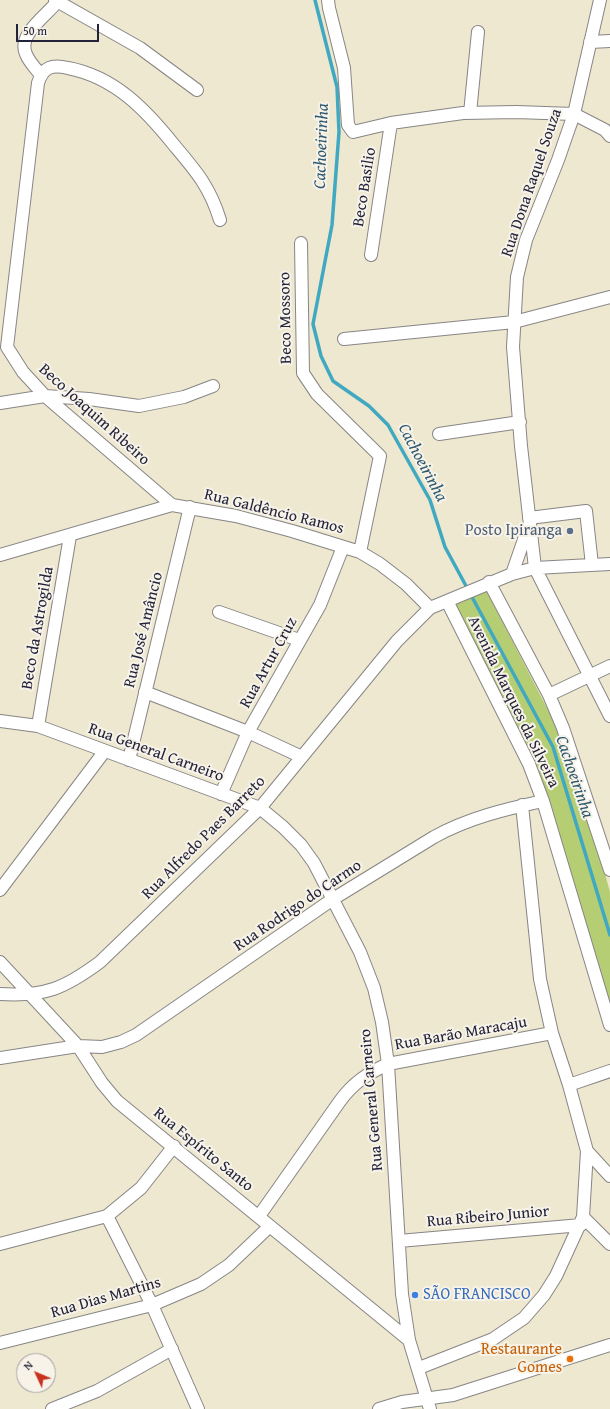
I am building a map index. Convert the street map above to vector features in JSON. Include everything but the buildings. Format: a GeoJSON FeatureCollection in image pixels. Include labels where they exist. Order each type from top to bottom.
{"type":"FeatureCollection","features":[{"type":"Feature","properties":{"kind":"street"},"geometry":{"type":"LineString","coordinates":[[328,0],[344,68],[348,125],[353,132],[391,123],[470,113],[516,112],[574,114],[604,130],[610,136]]}},
{"type":"Feature","properties":{"kind":"street","name":"Rua Dona Raquel Souza"},"geometry":{"type":"LineString","coordinates":[[535,568],[529,520],[513,347],[517,277],[526,240],[558,160],[574,114],[600,0]]}},
{"type":"Feature","properties":{"kind":"street"},"geometry":{"type":"LineString","coordinates":[[196,90],[140,48],[56,1],[29,32],[24,43],[24,48],[28,58],[41,75],[52,66],[59,66],[74,69],[105,80],[149,114],[200,175],[213,198],[220,220]]}},
{"type":"Feature","properties":{"kind":"street"},"geometry":{"type":"LineString","coordinates":[[470,113],[478,32]]}},
{"type":"Feature","properties":{"kind":"street"},"geometry":{"type":"LineString","coordinates":[[590,42],[610,41]]}},
{"type":"Feature","properties":{"kind":"street","name":"Beco Joaquim Ribeiro"},"geometry":{"type":"LineString","coordinates":[[41,75],[38,83],[7,347],[12,358],[45,396],[172,505]]}},
{"type":"Feature","properties":{"kind":"street","name":"Beco Basilio"},"geometry":{"type":"LineString","coordinates":[[371,255],[391,123]]}},
{"type":"Feature","properties":{"kind":"street","name":"Beco Mossoro"},"geometry":{"type":"LineString","coordinates":[[301,243],[303,373],[317,394],[380,456],[360,552]]}},
{"type":"Feature","properties":{"kind":"street"},"geometry":{"type":"LineString","coordinates":[[344,339],[514,322],[610,297]]}},
{"type":"Feature","properties":{"kind":"street"},"geometry":{"type":"LineString","coordinates":[[0,403],[45,396],[88,399],[139,406],[184,397],[213,386]]}},
{"type":"Feature","properties":{"kind":"street"},"geometry":{"type":"LineString","coordinates":[[439,434],[520,422]]}},
{"type":"Feature","properties":{"kind":"street","name":"Rua Galdêncio Ramos"},"geometry":{"type":"LineString","coordinates":[[0,555],[70,536],[172,505],[236,516],[360,552],[380,564],[406,584],[430,608]]}},
{"type":"Feature","properties":{"kind":"street","name":"Rua José Amâncio"},"geometry":{"type":"LineString","coordinates":[[129,760],[190,508]]}},
{"type":"Feature","properties":{"kind":"street"},"geometry":{"type":"LineString","coordinates":[[529,520],[586,511],[592,565]]}},
{"type":"Feature","properties":{"kind":"street","name":"Rua Dona Raquel Souza"},"geometry":{"type":"LineString","coordinates":[[512,574],[529,520]]}},
{"type":"Feature","properties":{"kind":"street","name":"Beco da Astrogilda"},"geometry":{"type":"LineString","coordinates":[[38,726],[70,536]]}},
{"type":"Feature","properties":{"kind":"street","name":"Rua Artur Cruz"},"geometry":{"type":"LineString","coordinates":[[221,794],[248,732],[320,605],[343,547]]}},
{"type":"Feature","properties":{"kind":"street","name":"Rua Alfredo Paes Barreto"},"geometry":{"type":"LineString","coordinates":[[0,994],[31,995],[63,986],[100,962],[260,808],[397,641],[430,608],[484,584],[535,568],[610,564]]}},
{"type":"Feature","properties":{"kind":"street"},"geometry":{"type":"LineString","coordinates":[[535,568],[610,716]]}},
{"type":"Feature","properties":{"kind":"street","name":"Avenida Marques da Silveira"},"geometry":{"type":"LineString","coordinates":[[484,584],[549,695],[563,728],[610,870]]}},
{"type":"Feature","properties":{"kind":"street","name":"Avenida Marques da Silveira"},"geometry":{"type":"LineString","coordinates":[[449,600],[529,764],[544,801],[610,1025]]}},
{"type":"Feature","properties":{"kind":"street"},"geometry":{"type":"LineString","coordinates":[[219,612],[299,640]]}},
{"type":"Feature","properties":{"kind":"street"},"geometry":{"type":"LineString","coordinates":[[549,695],[610,666]]}},
{"type":"Feature","properties":{"kind":"street"},"geometry":{"type":"LineString","coordinates":[[145,692],[248,732],[302,757]]}},
{"type":"Feature","properties":{"kind":"street","name":"Rua General Carneiro"},"geometry":{"type":"LineString","coordinates":[[0,721],[38,726],[104,752],[260,808],[283,827],[301,845],[314,863],[360,952],[374,988],[382,1022],[388,1064],[402,1294],[409,1340],[429,1404]]}},
{"type":"Feature","properties":{"kind":"street"},"geometry":{"type":"LineString","coordinates":[[0,890],[104,752]]}},
{"type":"Feature","properties":{"kind":"street","name":"Rua Rodrigo do Carmo"},"geometry":{"type":"LineString","coordinates":[[0,1058],[78,1046],[102,1046],[121,1042],[136,1035],[333,899],[450,828],[476,818],[522,805],[544,801]]}},
{"type":"Feature","properties":{"kind":"street"},"geometry":{"type":"LineString","coordinates":[[419,1368],[493,1339],[524,1318],[544,1295],[582,1221],[587,1151],[569,1085],[552,1033],[540,979],[522,805]]}},
{"type":"Feature","properties":{"kind":"street"},"geometry":{"type":"LineString","coordinates":[[598,833],[610,830]]}},
{"type":"Feature","properties":{"kind":"street","name":"Rua Espírito Santo"},"geometry":{"type":"LineString","coordinates":[[0,962],[78,1046],[108,1092],[409,1340]]}},
{"type":"Feature","properties":{"kind":"street","name":"Rua Barão Maracaju"},"geometry":{"type":"LineString","coordinates":[[259,1216],[345,1094],[363,1077],[388,1064],[552,1033]]}},
{"type":"Feature","properties":{"kind":"street"},"geometry":{"type":"LineString","coordinates":[[569,1085],[610,1071]]}},
{"type":"Feature","properties":{"kind":"street"},"geometry":{"type":"LineString","coordinates":[[0,1244],[107,1216],[141,1188],[174,1146]]}},
{"type":"Feature","properties":{"kind":"street"},"geometry":{"type":"LineString","coordinates":[[587,1151],[610,1176]]}},
{"type":"Feature","properties":{"kind":"street"},"geometry":{"type":"LineString","coordinates":[[107,1216],[152,1305],[198,1409]]}},
{"type":"Feature","properties":{"kind":"street"},"geometry":{"type":"LineString","coordinates":[[582,1221],[610,1244]]}},
{"type":"Feature","properties":{"kind":"street","name":"Rua Ribeiro Junior"},"geometry":{"type":"LineString","coordinates":[[399,1242],[582,1221]]}},
{"type":"Feature","properties":{"kind":"street","name":"Rua Dias Martins"},"geometry":{"type":"LineString","coordinates":[[0,1343],[152,1305],[201,1284],[216,1275],[270,1226]]}},
{"type":"Feature","properties":{"kind":"street"},"geometry":{"type":"LineString","coordinates":[[378,1409],[402,1402],[429,1404],[610,1345]]}},
{"type":"Feature","properties":{"kind":"street"},"geometry":{"type":"LineString","coordinates":[[52,1409],[97,1391],[172,1349]]}},
{"type":"Feature","properties":{"kind":"green space"},"geometry":{"type":"Polygon","coordinates":[[[485,588],[567,747],[594,834],[610,892],[610,1010],[536,762],[454,602],[485,588]]]}},
{"type":"Feature","properties":{"kind":"waterway","name":"Cachoeirinha"},"geometry":{"type":"LineString","coordinates":[[315,0],[337,87],[339,132],[332,225],[313,324],[321,356],[333,381],[369,406],[388,425],[430,500],[445,547],[553,747],[610,935]]}},
{"type":"Feature","properties":{"kind":"place","name":"Posto Ipiranga"},"geometry":{"type":"Point","coordinates":[570,531]}},
{"type":"Feature","properties":{"kind":"place","name":"SÃO FRANCISCO"},"geometry":{"type":"Point","coordinates":[415,1295]}},
{"type":"Feature","properties":{"kind":"place","name":"Restaurante Gomes"},"geometry":{"type":"Point","coordinates":[570,1359]}}]}
